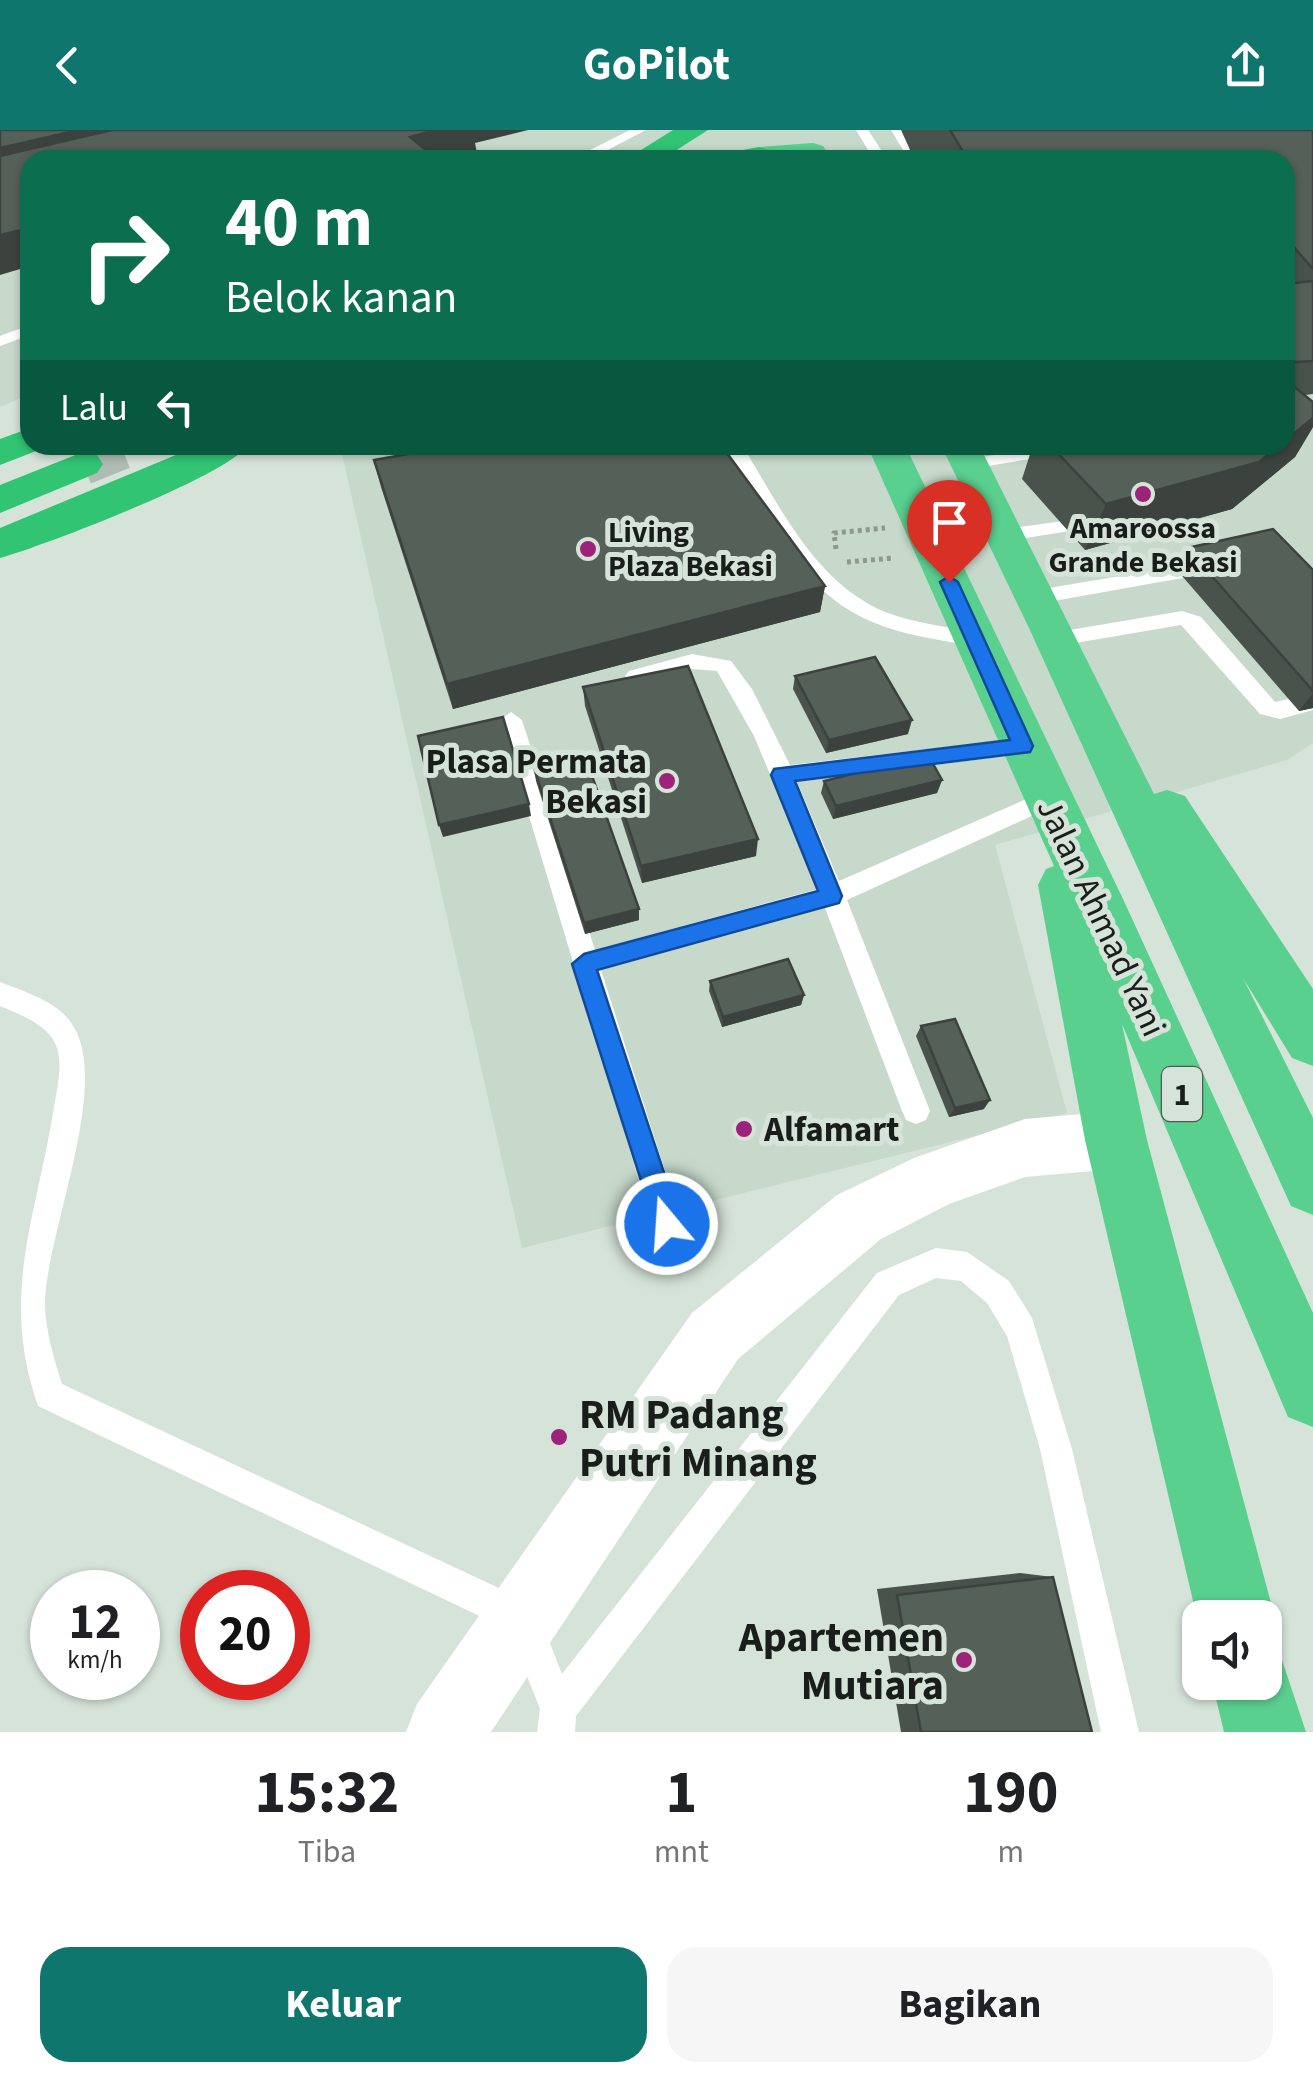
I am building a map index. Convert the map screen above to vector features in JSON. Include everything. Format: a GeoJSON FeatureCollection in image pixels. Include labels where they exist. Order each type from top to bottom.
{"type":"FeatureCollection","features":[{"type":"Feature","properties":{"kind":"highway"},"geometry":{"type":"LineString","coordinates":[[658,150],[694,130]]}},
{"type":"Feature","properties":{"kind":"highway"},"geometry":{"type":"LineString","coordinates":[[773,150],[810,147]]}},
{"type":"Feature","properties":{"kind":"highway"},"geometry":{"type":"LineString","coordinates":[[0,544],[210,455]]}},
{"type":"Feature","properties":{"kind":"highway","name":"Jalan Ahmad Yani"},"geometry":{"type":"LineString","coordinates":[[891,455],[1313,1392]]}},
{"type":"Feature","properties":{"kind":"highway","name":"1"},"geometry":{"type":"LineString","coordinates":[[966,455],[1048,618],[1241,1039],[1313,1184]]}},
{"type":"Feature","properties":{"kind":"highway"},"geometry":{"type":"LineString","coordinates":[[0,500],[83,464]]}},
{"type":"Feature","properties":{"kind":"highway"},"geometry":{"type":"LineString","coordinates":[[1048,618],[1313,1039]]}},
{"type":"Feature","properties":{"kind":"highway"},"geometry":{"type":"LineString","coordinates":[[1035,772],[1116,1140],[1231,1600]]}},
{"type":"Feature","properties":{"kind":"highway"},"geometry":{"type":"LineString","coordinates":[[1256,1700],[1264,1732]]}},
{"type":"Feature","properties":{"kind":"street"},"geometry":{"type":"LineString","coordinates":[[446,1732],[715,1336],[859,1217],[935,1179],[1025,1148],[1116,1140]]}},
{"type":"Feature","properties":{"kind":"lane"},"geometry":{"type":"LineString","coordinates":[[605,150],[640,130]]}},
{"type":"Feature","properties":{"kind":"lane"},"geometry":{"type":"LineString","coordinates":[[739,455],[818,577],[848,601],[877,616],[975,640]]}},
{"type":"Feature","properties":{"kind":"lane"},"geometry":{"type":"LineString","coordinates":[[1068,455],[1080,476]]}},
{"type":"Feature","properties":{"kind":"lane"},"geometry":{"type":"LineString","coordinates":[[1006,535],[1076,525],[1091,513],[1091,499]]}},
{"type":"Feature","properties":{"kind":"lane"},"geometry":{"type":"LineString","coordinates":[[1048,618],[1222,564]]}},
{"type":"Feature","properties":{"kind":"lane"},"geometry":{"type":"LineString","coordinates":[[1048,618],[1182,618],[1194,622],[1268,708],[1280,711],[1313,702]]}},
{"type":"Feature","properties":{"kind":"lane"},"geometry":{"type":"LineString","coordinates":[[636,676],[697,662],[722,664],[737,676],[782,775],[916,1111]]}},
{"type":"Feature","properties":{"kind":"lane"},"geometry":{"type":"LineString","coordinates":[[511,720],[667,1224]]}},
{"type":"Feature","properties":{"kind":"lane"},"geometry":{"type":"LineString","coordinates":[[782,775],[1035,772]]}},
{"type":"Feature","properties":{"kind":"lane"},"geometry":{"type":"LineString","coordinates":[[584,964],[831,896],[1035,772]]}},
{"type":"Feature","properties":{"kind":"lane"},"geometry":{"type":"LineString","coordinates":[[0,994],[51,1016],[70,1048],[70,1087],[30,1293],[34,1341],[49,1395],[522,1618],[557,1720]]}},
{"type":"Feature","properties":{"kind":"lane"},"geometry":{"type":"LineString","coordinates":[[557,1720],[888,1284],[936,1262],[967,1267],[998,1292],[1021,1329],[1056,1449],[1120,1732]]}},
{"type":"Feature","properties":{"kind":"shaded area"},"geometry":{"type":"Polygon","coordinates":[[[0,130],[1313,130],[1313,743],[1287,760],[995,845],[1067,1113],[522,1248],[342,455],[1295,455],[1295,150],[20,150],[20,398],[0,407],[0,130]]]}},
{"type":"Feature","properties":{"kind":"building"},"geometry":{"type":"Polygon","coordinates":[[[0,130],[79,130],[0,148],[0,130]]]}},
{"type":"Feature","properties":{"kind":"building"},"geometry":{"type":"Polygon","coordinates":[[[112,130],[436,130],[410,137],[426,150],[26,150],[112,130]]]}},
{"type":"Feature","properties":{"kind":"building"},"geometry":{"type":"Polygon","coordinates":[[[950,130],[1313,130],[1313,269],[1295,248],[1295,150],[962,150],[950,130]]]}},
{"type":"Feature","properties":{"kind":"building"},"geometry":{"type":"Polygon","coordinates":[[[20,151],[20,230],[0,235],[0,156],[20,151]]]}},
{"type":"Feature","properties":{"kind":"building"},"geometry":{"type":"Polygon","coordinates":[[[1313,281],[1313,361],[1295,362],[1295,283],[1313,281]]]}},
{"type":"Feature","properties":{"kind":"building"},"geometry":{"type":"Polygon","coordinates":[[[1295,387],[1313,402],[1313,418],[1295,433],[1295,387]]]}},
{"type":"Feature","properties":{"kind":"building","name":"Living Plaza Bekasi"},"geometry":{"type":"Polygon","coordinates":[[[402,455],[728,455],[825,586],[447,684],[374,460],[402,455]]]}},
{"type":"Feature","properties":{"kind":"building"},"geometry":{"type":"Polygon","coordinates":[[[1059,455],[1268,455],[1259,462],[1106,504],[1059,455]]]}},
{"type":"Feature","properties":{"kind":"building"},"geometry":{"type":"Polygon","coordinates":[[[1273,529],[1313,570],[1313,691],[1187,548],[1273,529]]]}},
{"type":"Feature","properties":{"kind":"building"},"geometry":{"type":"Polygon","coordinates":[[[875,657],[912,720],[829,740],[795,676],[875,657]]]}},
{"type":"Feature","properties":{"kind":"building","name":"Plasa Permata Bekasi"},"geometry":{"type":"Polygon","coordinates":[[[688,666],[758,839],[641,866],[583,687],[688,666]]]}},
{"type":"Feature","properties":{"kind":"building"},"geometry":{"type":"Polygon","coordinates":[[[503,717],[529,804],[439,825],[418,736],[503,717]]]}},
{"type":"Feature","properties":{"kind":"building"},"geometry":{"type":"Polygon","coordinates":[[[928,755],[942,780],[836,806],[824,781],[928,755]]]}},
{"type":"Feature","properties":{"kind":"building"},"geometry":{"type":"Polygon","coordinates":[[[585,756],[639,909],[584,923],[534,768],[585,756]]]}},
{"type":"Feature","properties":{"kind":"building"},"geometry":{"type":"Polygon","coordinates":[[[788,959],[804,995],[723,1017],[710,981],[788,959]]]}},
{"type":"Feature","properties":{"kind":"building"},"geometry":{"type":"Polygon","coordinates":[[[955,1019],[990,1100],[955,1108],[921,1026],[955,1019]]]}},
{"type":"Feature","properties":{"kind":"building","name":"Apartemen Mutiara"},"geometry":{"type":"Polygon","coordinates":[[[1053,1577],[1092,1732],[921,1732],[897,1595],[1053,1577]]]}},
{"type":"Feature","properties":{"kind":"tunnel"},"geometry":{"type":"LineString","coordinates":[[83,464],[105,455]]}},
{"type":"Feature","properties":{"kind":"place","name":"Amaroossa Grande Bekasi"},"geometry":{"type":"Point","coordinates":[1143,494]}},
{"type":"Feature","properties":{"kind":"place","name":"Living Plaza Bekasi"},"geometry":{"type":"Point","coordinates":[588,549]}},
{"type":"Feature","properties":{"kind":"place","name":"Plasa Permata Bekasi"},"geometry":{"type":"Point","coordinates":[667,781]}},
{"type":"Feature","properties":{"kind":"place","name":"Alfamart"},"geometry":{"type":"Point","coordinates":[744,1129]}},
{"type":"Feature","properties":{"kind":"place","name":"RM Padang Putri Minang"},"geometry":{"type":"Point","coordinates":[559,1437]}},
{"type":"Feature","properties":{"kind":"place","name":"Apartemen Mutiara"},"geometry":{"type":"Point","coordinates":[964,1660]}},
{"type":"Feature","properties":{"kind":"route"},"geometry":{"type":"LineString","coordinates":[[667,1224],[584,964],[831,896],[782,775],[1023,746],[949,582]]}}]}
